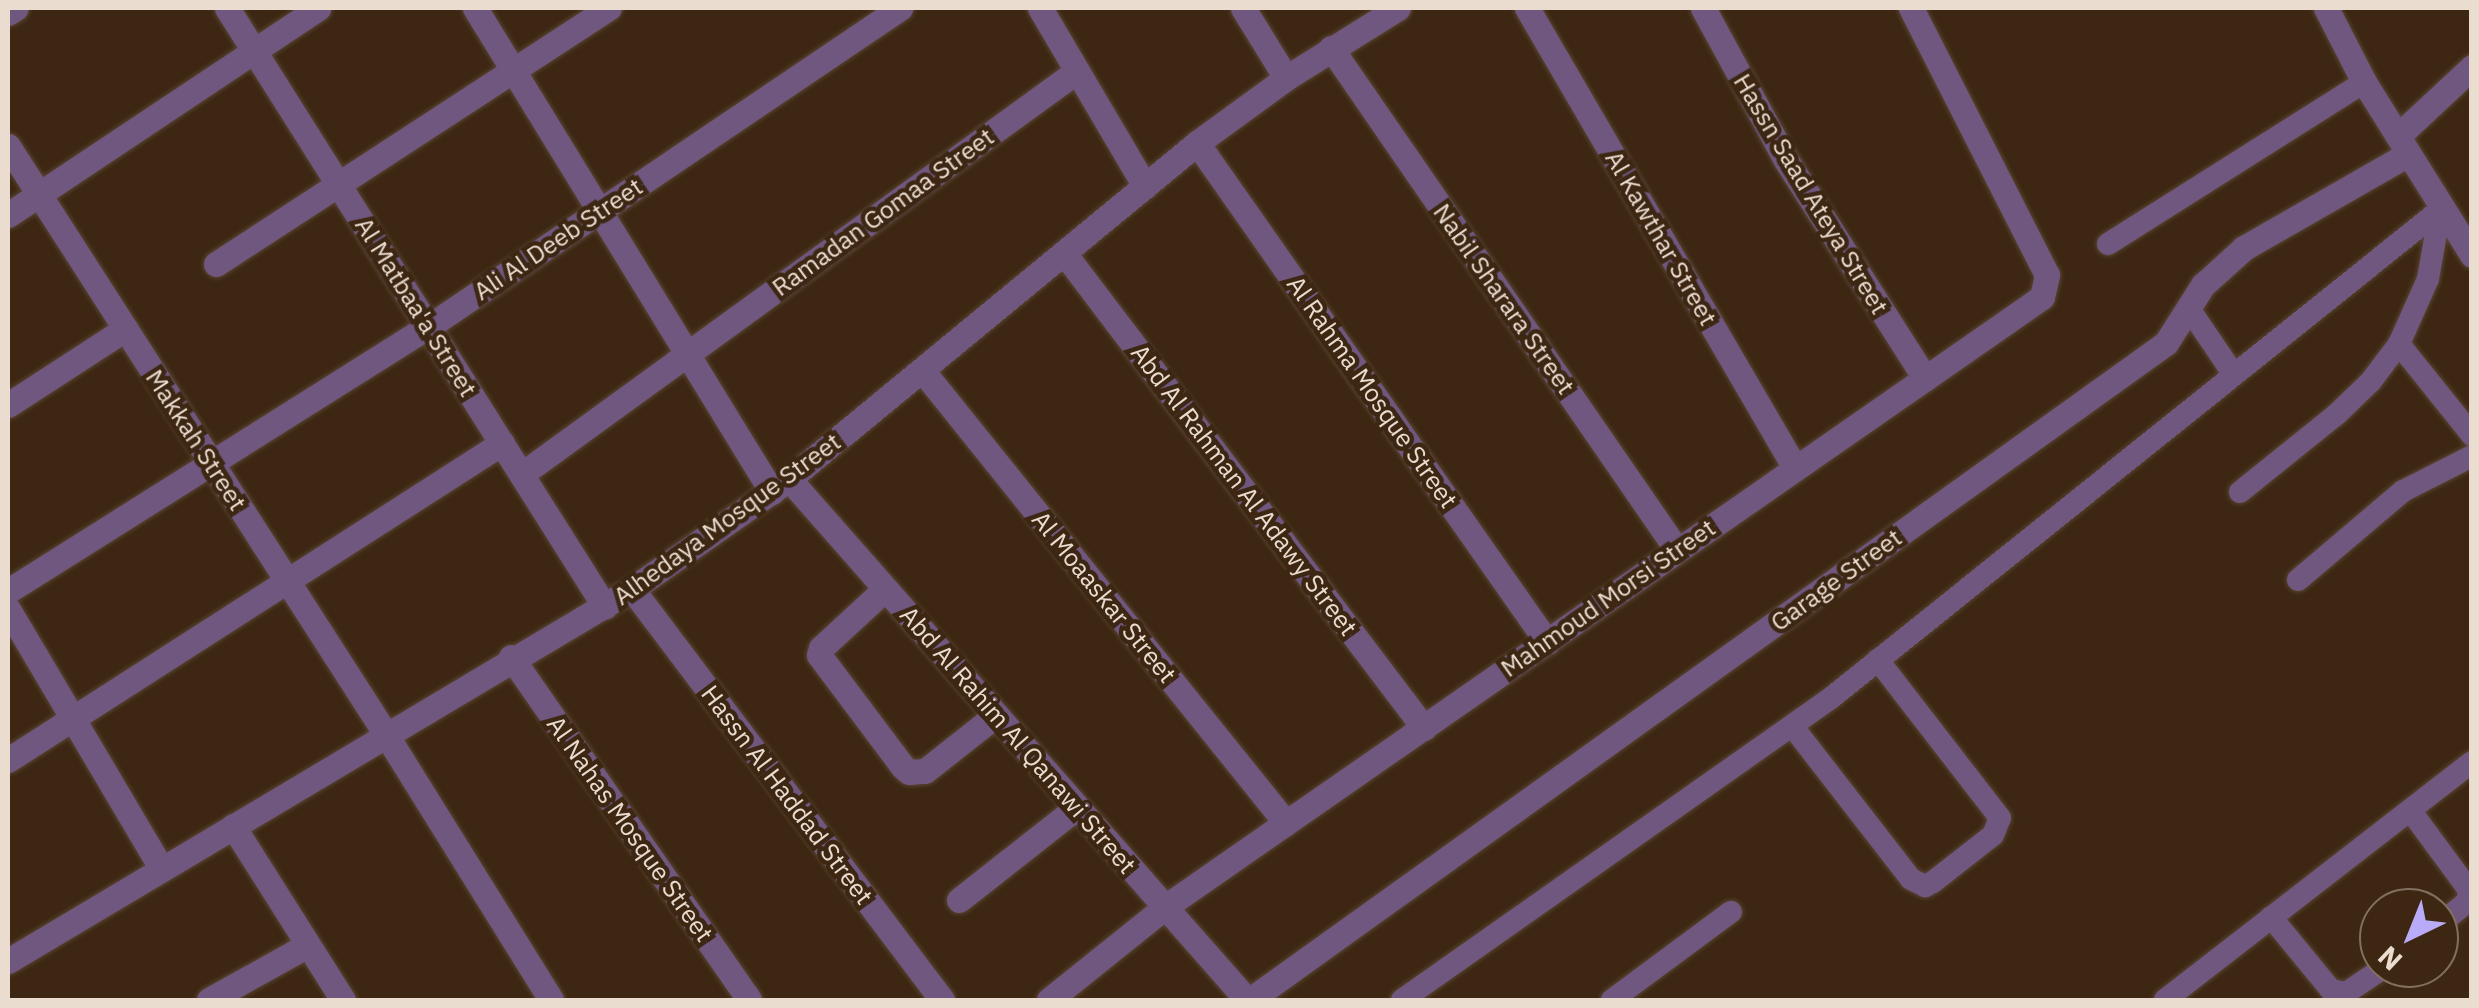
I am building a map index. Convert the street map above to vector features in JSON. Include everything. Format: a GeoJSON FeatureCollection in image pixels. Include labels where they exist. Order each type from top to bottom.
{"type":"FeatureCollection","features":[{"type":"Feature","properties":{"kind":"street"},"geometry":{"type":"LineString","coordinates":[[8,13],[16,8]]}},
{"type":"Feature","properties":{"kind":"street","name":"Al Matbaa'a Street"},"geometry":{"type":"LineString","coordinates":[[227,8],[605,607]]}},
{"type":"Feature","properties":{"kind":"street"},"geometry":{"type":"LineString","coordinates":[[8,214],[318,8]]}},
{"type":"Feature","properties":{"kind":"street","name":"Abd Al Rahim Al Qanawi Street"},"geometry":{"type":"LineString","coordinates":[[476,8],[688,354],[781,486],[885,589],[1248,1000]]}},
{"type":"Feature","properties":{"kind":"street"},"geometry":{"type":"LineString","coordinates":[[216,264],[609,8]]}},
{"type":"Feature","properties":{"kind":"street","name":"Ali Al Deeb Street"},"geometry":{"type":"LineString","coordinates":[[8,590],[428,327],[900,8]]}},
{"type":"Feature","properties":{"kind":"street"},"geometry":{"type":"LineString","coordinates":[[1040,8],[1145,186]]}},
{"type":"Feature","properties":{"kind":"street"},"geometry":{"type":"LineString","coordinates":[[1244,8],[1286,78]]}},
{"type":"Feature","properties":{"kind":"street","name":"Alhedaya Mosque Street"},"geometry":{"type":"LineString","coordinates":[[8,961],[511,657],[632,589],[781,486],[1197,144],[1286,78],[1398,8]]}},
{"type":"Feature","properties":{"kind":"street","name":"Al Kawthar Street"},"geometry":{"type":"LineString","coordinates":[[1527,8],[1795,468]]}},
{"type":"Feature","properties":{"kind":"street","name":"Hassn Saad Ateya Street"},"geometry":{"type":"LineString","coordinates":[[1703,8],[1786,160],[1925,378]]}},
{"type":"Feature","properties":{"kind":"street","name":"Mahmoud Morsi Street"},"geometry":{"type":"LineString","coordinates":[[1049,1000],[1165,908],[2042,296],[2048,286],[2047,275],[1911,8]]}},
{"type":"Feature","properties":{"kind":"street"},"geometry":{"type":"LineString","coordinates":[[2326,8],[2364,82],[2440,210],[2472,255]]}},
{"type":"Feature","properties":{"kind":"street","name":"Nabil Sharara Street"},"geometry":{"type":"LineString","coordinates":[[1331,48],[1677,550]]}},
{"type":"Feature","properties":{"kind":"street","name":"Garage Street"},"geometry":{"type":"LineString","coordinates":[[1248,1000],[2149,356],[2173,335],[2204,286],[2244,248],[2403,145],[2472,67]]}},
{"type":"Feature","properties":{"kind":"street","name":"Ramadan Gomaa Street"},"geometry":{"type":"LineString","coordinates":[[522,474],[1077,70]]}},
{"type":"Feature","properties":{"kind":"street","name":"Al Rahma Mosque Street"},"geometry":{"type":"LineString","coordinates":[[1197,144],[1547,642]]}},
{"type":"Feature","properties":{"kind":"street","name":"Makkah Street"},"geometry":{"type":"LineString","coordinates":[[8,146],[386,734],[551,1000]]}},
{"type":"Feature","properties":{"kind":"street","name":"Abd Al Rahman Al Adawy Street"},"geometry":{"type":"LineString","coordinates":[[1064,253],[1424,728]]}},
{"type":"Feature","properties":{"kind":"street"},"geometry":{"type":"LineString","coordinates":[[8,405],[126,330]]}},
{"type":"Feature","properties":{"kind":"street","name":"Al Moaaskar Street"},"geometry":{"type":"LineString","coordinates":[[922,370],[1286,824]]}},
{"type":"Feature","properties":{"kind":"street"},"geometry":{"type":"LineString","coordinates":[[8,760],[502,443]]}},
{"type":"Feature","properties":{"kind":"street","name":"Hassn Al Haddad Street"},"geometry":{"type":"LineString","coordinates":[[632,589],[942,1000]]}},
{"type":"Feature","properties":{"kind":"street"},"geometry":{"type":"LineString","coordinates":[[885,589],[820,648],[819,655],[903,767],[924,771],[996,715]]}},
{"type":"Feature","properties":{"kind":"street"},"geometry":{"type":"LineString","coordinates":[[8,609],[161,868]]}},
{"type":"Feature","properties":{"kind":"street","name":"Al Nahas Mosque Street"},"geometry":{"type":"LineString","coordinates":[[511,657],[749,1000]]}},
{"type":"Feature","properties":{"kind":"street"},"geometry":{"type":"LineString","coordinates":[[959,900],[1077,807]]}},
{"type":"Feature","properties":{"kind":"street"},"geometry":{"type":"LineString","coordinates":[[233,826],[343,1000]]}},
{"type":"Feature","properties":{"kind":"street"},"geometry":{"type":"LineString","coordinates":[[209,1000],[308,945]]}},
{"type":"Feature","properties":{"kind":"lane"},"geometry":{"type":"LineString","coordinates":[[2108,244],[2364,82]]}},
{"type":"Feature","properties":{"kind":"lane"},"geometry":{"type":"LineString","coordinates":[[2240,492],[2337,414],[2371,382],[2399,344],[2428,280],[2440,210]]}},
{"type":"Feature","properties":{"kind":"lane"},"geometry":{"type":"LineString","coordinates":[[1402,1000],[1793,727],[2440,210]]}},
{"type":"Feature","properties":{"kind":"lane"},"geometry":{"type":"LineString","coordinates":[[2190,310],[2234,375]]}},
{"type":"Feature","properties":{"kind":"lane"},"geometry":{"type":"LineString","coordinates":[[2399,344],[2472,436]]}},
{"type":"Feature","properties":{"kind":"lane"},"geometry":{"type":"LineString","coordinates":[[2298,580],[2403,491],[2472,456]]}},
{"type":"Feature","properties":{"kind":"lane"},"geometry":{"type":"LineString","coordinates":[[1793,727],[1917,884],[1933,882],[1999,828],[2000,818],[1878,660]]}},
{"type":"Feature","properties":{"kind":"lane"},"geometry":{"type":"LineString","coordinates":[[2165,1000],[2191,993],[2271,918],[2472,762]]}},
{"type":"Feature","properties":{"kind":"lane"},"geometry":{"type":"LineString","coordinates":[[2410,810],[2469,890],[2467,902],[2459,908]]}},
{"type":"Feature","properties":{"kind":"lane"},"geometry":{"type":"LineString","coordinates":[[1612,1000],[1732,912]]}},
{"type":"Feature","properties":{"kind":"lane"},"geometry":{"type":"LineString","coordinates":[[2271,918],[2330,990],[2346,993],[2359,984]]}}]}
